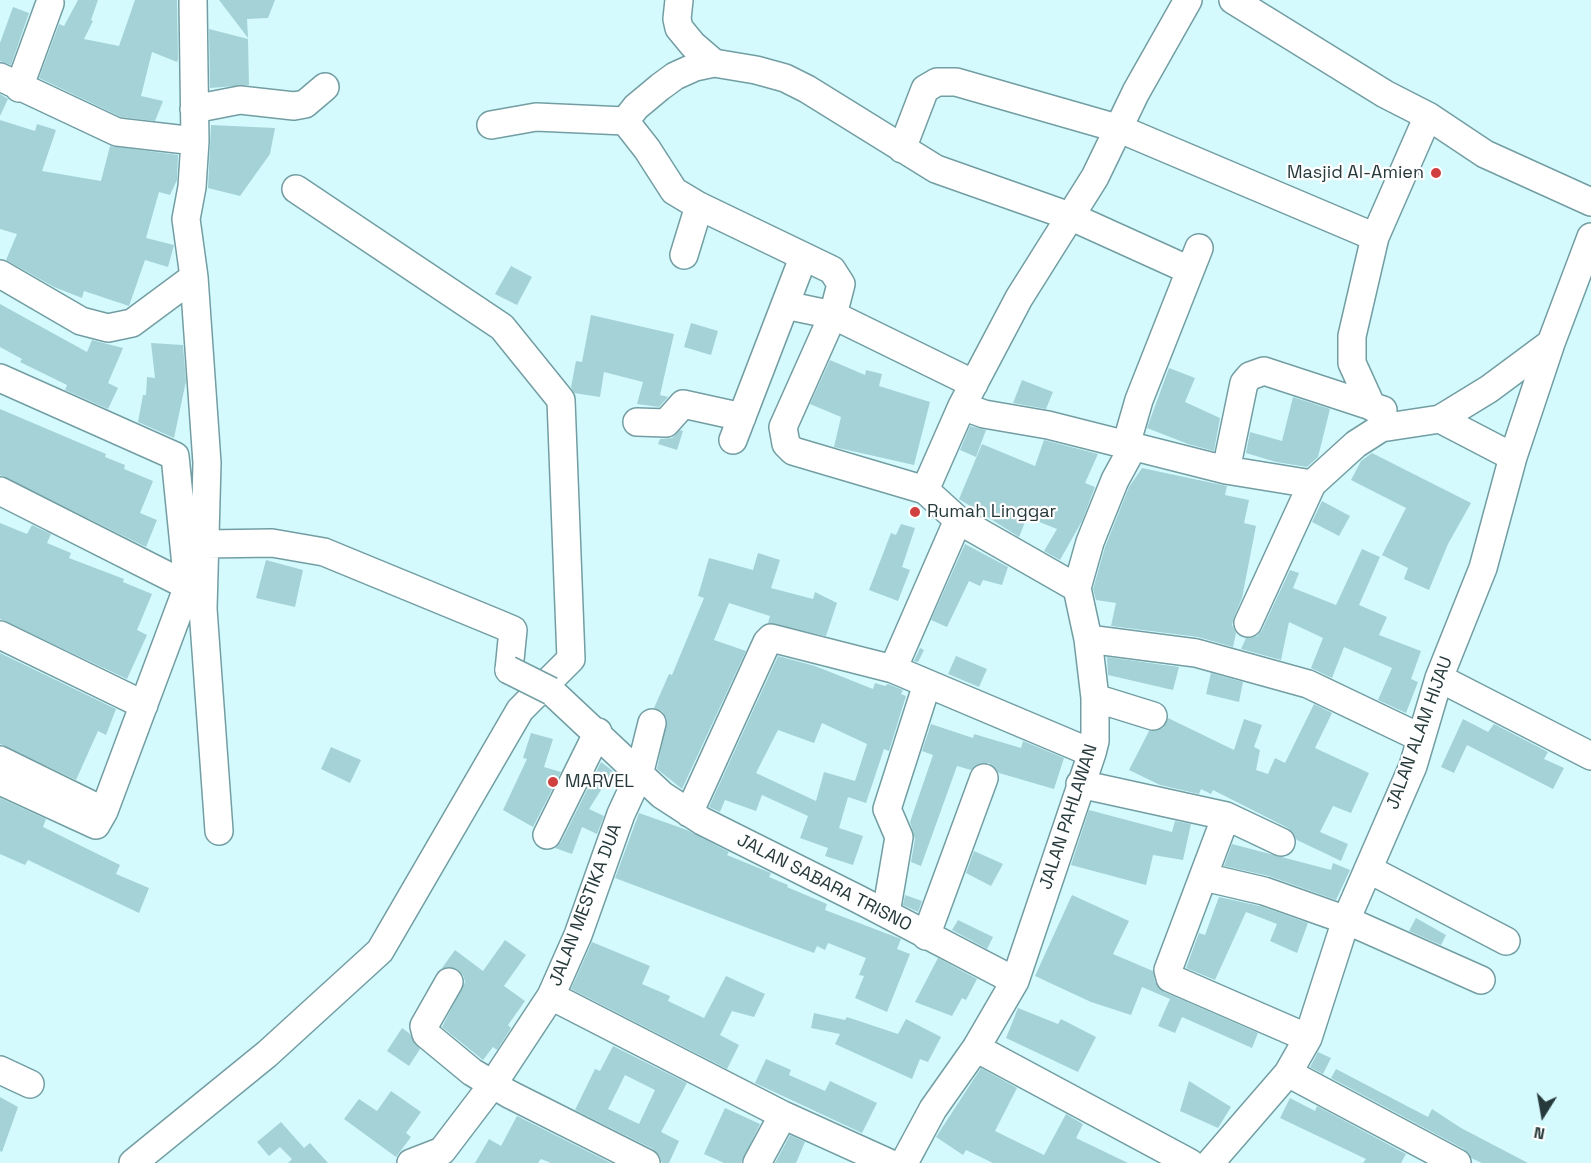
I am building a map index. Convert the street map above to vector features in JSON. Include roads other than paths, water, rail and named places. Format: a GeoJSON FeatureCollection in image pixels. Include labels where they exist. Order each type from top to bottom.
{"type":"FeatureCollection","features":[{"type":"Feature","properties":{"kind":"street"},"geometry":{"type":"LineString","coordinates":[[193,0],[195,141],[192,187],[186,219],[195,277],[207,463],[203,609],[219,831]]}},
{"type":"Feature","properties":{"kind":"street"},"geometry":{"type":"LineString","coordinates":[[679,0],[676,19],[679,28],[693,45],[714,63]]}},
{"type":"Feature","properties":{"kind":"street"},"geometry":{"type":"LineString","coordinates":[[925,490],[968,395],[1018,298],[1072,218],[1120,129],[1154,58],[1188,0]]}},
{"type":"Feature","properties":{"kind":"street"},"geometry":{"type":"LineString","coordinates":[[1233,0],[1385,94],[1428,116],[1485,154],[1591,202]]}},
{"type":"Feature","properties":{"kind":"street"},"geometry":{"type":"LineString","coordinates":[[48,1],[10,83],[117,132],[195,141]]}},
{"type":"Feature","properties":{"kind":"street"},"geometry":{"type":"LineString","coordinates":[[625,122],[636,107],[675,76],[695,67],[714,63],[785,78],[936,169],[1072,218]]}},
{"type":"Feature","properties":{"kind":"street"},"geometry":{"type":"LineString","coordinates":[[902,149],[917,104],[925,88],[937,82],[956,82],[1120,129],[1375,237]]}},
{"type":"Feature","properties":{"kind":"street"},"geometry":{"type":"LineString","coordinates":[[194,109],[240,100],[294,106],[304,104],[325,87]]}},
{"type":"Feature","properties":{"kind":"street"},"geometry":{"type":"LineString","coordinates":[[1372,407],[1352,363],[1352,336],[1375,237],[1428,116]]}},
{"type":"Feature","properties":{"kind":"street"},"geometry":{"type":"LineString","coordinates":[[491,125],[536,117],[625,122],[647,149],[674,191],[699,206],[832,270],[841,284],[833,315],[783,427],[786,444],[793,451],[925,490],[958,520],[1077,588]]}},
{"type":"Feature","properties":{"kind":"street"},"geometry":{"type":"LineString","coordinates":[[134,1163],[267,1054],[380,951],[520,710],[571,659],[561,400],[502,327],[296,189]]}},
{"type":"Feature","properties":{"kind":"street"},"geometry":{"type":"LineString","coordinates":[[684,255],[699,206]]}},
{"type":"Feature","properties":{"kind":"street","name":"JALAN PAHLAWAN"},"geometry":{"type":"LineString","coordinates":[[903,1163],[933,1109],[976,1048],[1015,981],[1092,753],[1095,741],[1095,698],[1088,639],[1077,588],[1090,542],[1129,446],[1139,400],[1166,338],[1194,259],[1072,218]]}},
{"type":"Feature","properties":{"kind":"street","name":"JALAN ALAM HIJAU"},"geometry":{"type":"LineString","coordinates":[[1210,1163],[1288,1073],[1308,1038],[1346,920],[1370,870],[1413,766],[1438,678],[1483,568],[1514,457],[1551,343],[1591,237]]}},
{"type":"Feature","properties":{"kind":"street"},"geometry":{"type":"LineString","coordinates":[[637,422],[666,423],[683,404],[738,429],[803,258]]}},
{"type":"Feature","properties":{"kind":"street"},"geometry":{"type":"LineString","coordinates":[[0,274],[81,321],[108,328],[132,323],[195,277]]}},
{"type":"Feature","properties":{"kind":"street"},"geometry":{"type":"LineString","coordinates":[[785,305],[833,315],[968,395],[984,414],[1048,425],[1226,470],[1312,484]]}},
{"type":"Feature","properties":{"kind":"street"},"geometry":{"type":"LineString","coordinates":[[1248,623],[1312,484],[1356,444],[1381,428],[1429,420],[1489,389],[1551,343]]}},
{"type":"Feature","properties":{"kind":"street"},"geometry":{"type":"LineString","coordinates":[[1226,470],[1244,383],[1250,376],[1264,371],[1372,407],[1429,420],[1514,457]]}},
{"type":"Feature","properties":{"kind":"street"},"geometry":{"type":"LineString","coordinates":[[0,378],[175,456],[188,586],[104,811],[96,825],[0,781]]}},
{"type":"Feature","properties":{"kind":"street"},"geometry":{"type":"LineString","coordinates":[[0,491],[188,586]]}},
{"type":"Feature","properties":{"kind":"street"},"geometry":{"type":"LineString","coordinates":[[893,669],[958,520]]}},
{"type":"Feature","properties":{"kind":"street","name":"JALAN SABARA TRISNO"},"geometry":{"type":"LineString","coordinates":[[206,544],[272,543],[324,552],[513,630],[509,670],[551,691],[598,732],[639,775],[689,813],[1015,981]]}},
{"type":"Feature","properties":{"kind":"street"},"geometry":{"type":"LineString","coordinates":[[0,635],[144,705]]}},
{"type":"Feature","properties":{"kind":"street"},"geometry":{"type":"LineString","coordinates":[[689,813],[766,642],[771,638],[893,669],[1092,753]]}},
{"type":"Feature","properties":{"kind":"street"},"geometry":{"type":"LineString","coordinates":[[1088,639],[1196,653],[1308,684],[1420,738]]}},
{"type":"Feature","properties":{"kind":"street"},"geometry":{"type":"LineString","coordinates":[[1438,678],[1591,756]]}},
{"type":"Feature","properties":{"kind":"street"},"geometry":{"type":"LineString","coordinates":[[886,913],[899,837],[887,809],[927,684]]}},
{"type":"Feature","properties":{"kind":"street"},"geometry":{"type":"LineString","coordinates":[[1095,698],[1153,716]]}},
{"type":"Feature","properties":{"kind":"street","name":"JALAN MESTIKA DUA"},"geometry":{"type":"LineString","coordinates":[[411,1163],[449,1157],[501,1089],[552,996],[578,935],[621,814],[639,775],[652,723]]}},
{"type":"Feature","properties":{"kind":"street"},"geometry":{"type":"LineString","coordinates":[[547,835],[598,732]]}},
{"type":"Feature","properties":{"kind":"street"},"geometry":{"type":"LineString","coordinates":[[0,760],[104,811]]}},
{"type":"Feature","properties":{"kind":"street"},"geometry":{"type":"LineString","coordinates":[[926,936],[984,778]]}},
{"type":"Feature","properties":{"kind":"street"},"geometry":{"type":"LineString","coordinates":[[1080,784],[1226,816],[1281,842]]}},
{"type":"Feature","properties":{"kind":"street"},"geometry":{"type":"LineString","coordinates":[[1226,816],[1168,970],[1170,978],[1308,1038]]}},
{"type":"Feature","properties":{"kind":"street"},"geometry":{"type":"LineString","coordinates":[[1370,870],[1506,941]]}},
{"type":"Feature","properties":{"kind":"street"},"geometry":{"type":"LineString","coordinates":[[1204,877],[1264,891],[1346,920],[1481,980]]}},
{"type":"Feature","properties":{"kind":"street"},"geometry":{"type":"LineString","coordinates":[[449,982],[424,1026],[426,1034],[460,1063],[600,1153],[646,1163]]}},
{"type":"Feature","properties":{"kind":"street"},"geometry":{"type":"LineString","coordinates":[[552,996],[783,1115],[889,1163]]}},
{"type":"Feature","properties":{"kind":"street"},"geometry":{"type":"LineString","coordinates":[[976,1048],[1190,1163]]}},
{"type":"Feature","properties":{"kind":"street"},"geometry":{"type":"LineString","coordinates":[[0,1070],[30,1084]]}},
{"type":"Feature","properties":{"kind":"street"},"geometry":{"type":"LineString","coordinates":[[1288,1073],[1457,1163]]}},
{"type":"Feature","properties":{"kind":"street"},"geometry":{"type":"LineString","coordinates":[[757,1163],[783,1115]]}},
{"type":"Feature","properties":{"kind":"place","name":"Masjid Al-Amien"},"geometry":{"type":"Point","coordinates":[1436,173]}},
{"type":"Feature","properties":{"kind":"place","name":"Rumah Linggar"},"geometry":{"type":"Point","coordinates":[915,512]}},
{"type":"Feature","properties":{"kind":"place","name":"MARVEL"},"geometry":{"type":"Point","coordinates":[553,782]}}]}
